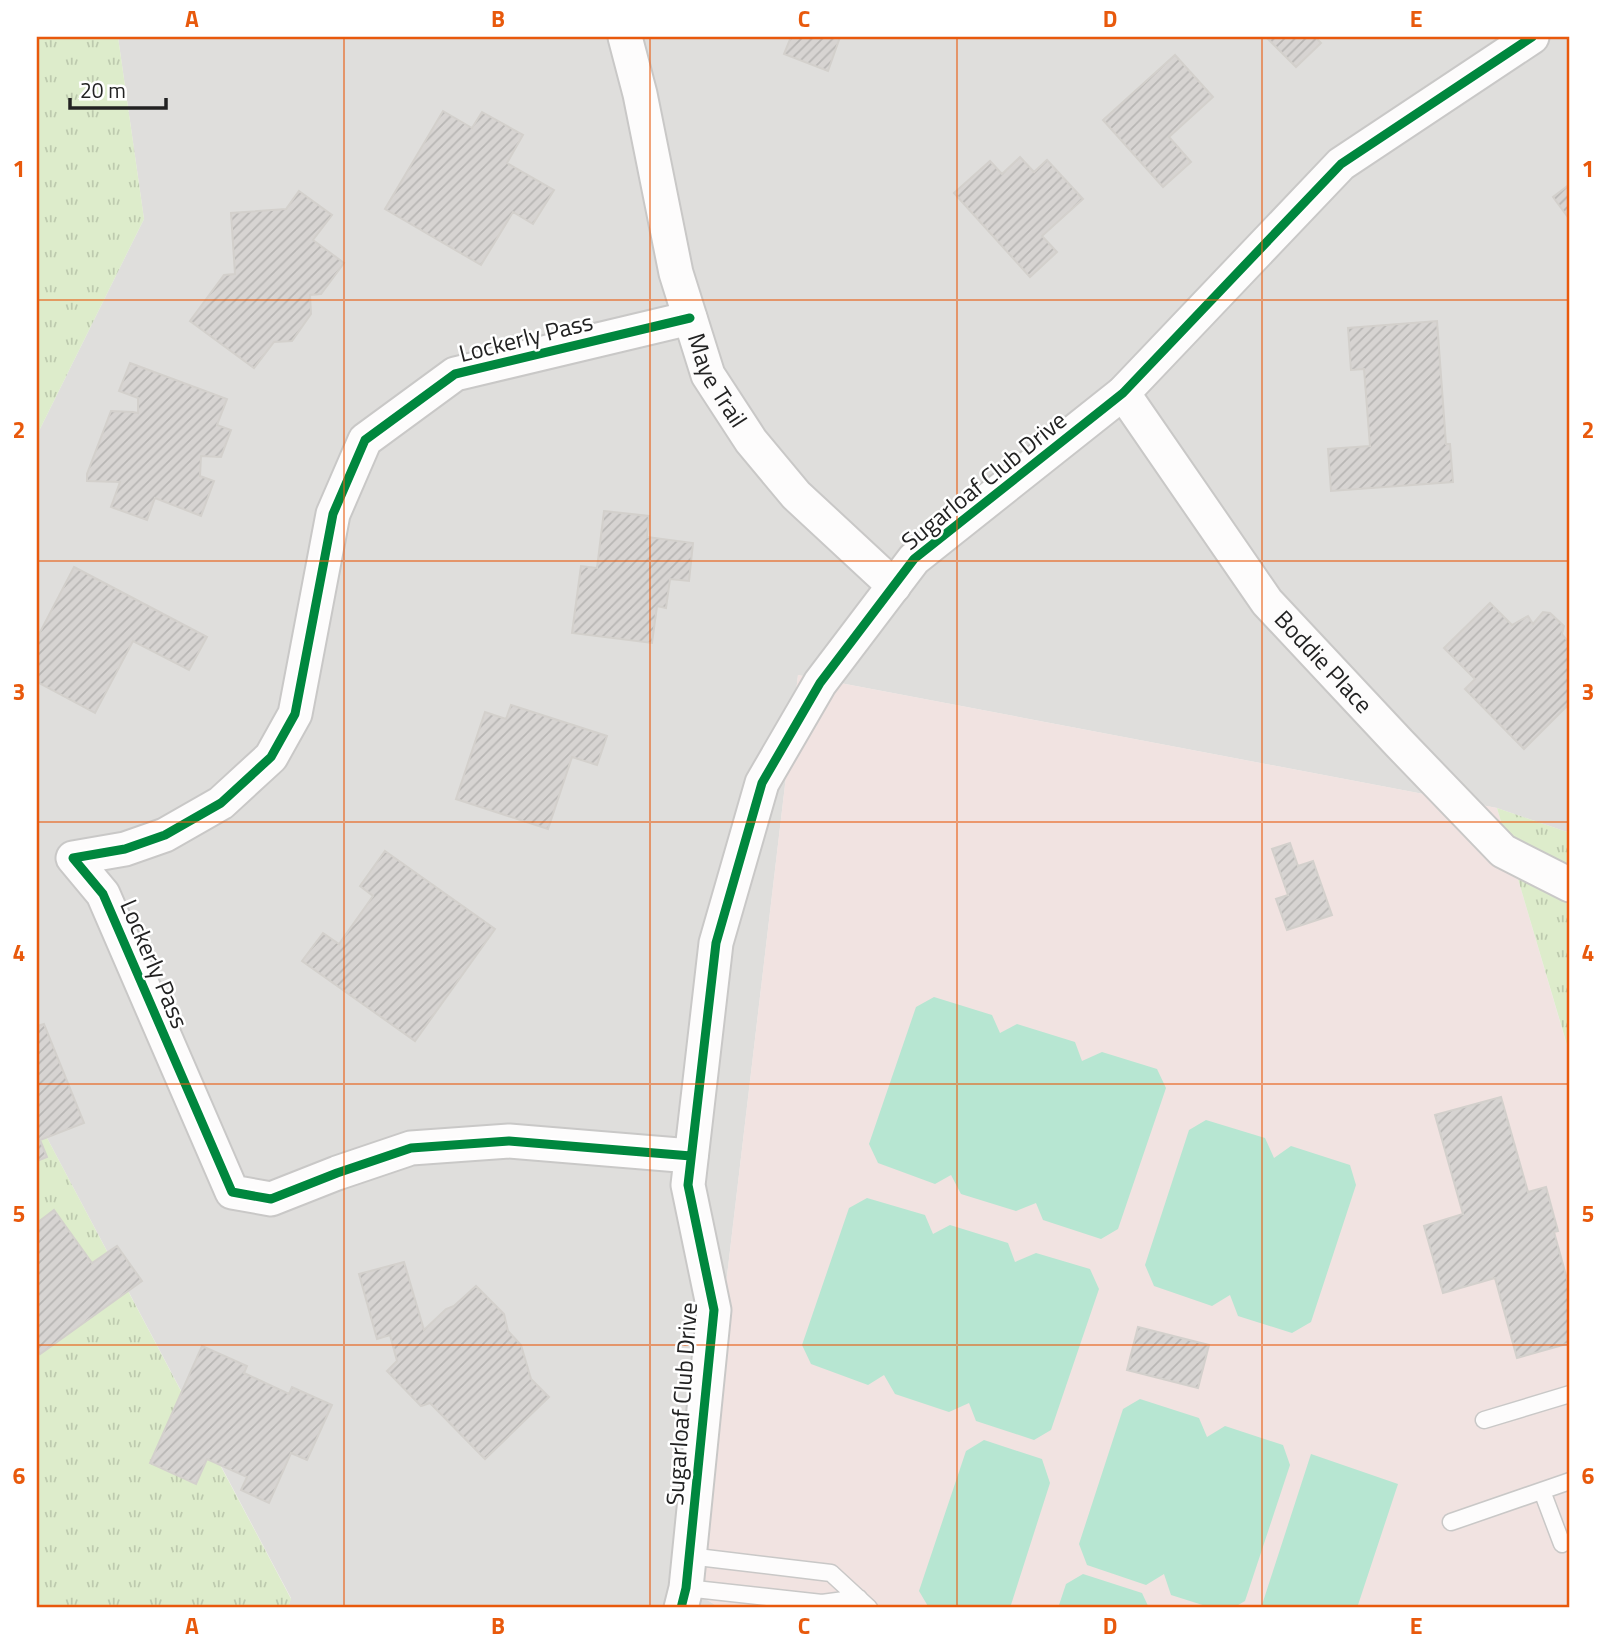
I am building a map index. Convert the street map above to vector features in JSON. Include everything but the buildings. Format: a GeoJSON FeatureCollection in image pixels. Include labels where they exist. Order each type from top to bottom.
{"type":"FeatureCollection","features":[{"type":"Feature","properties":{"kind":"street","name":"Maye Trail"},"geometry":{"type":"LineString","coordinates":[[625,37],[640,94],[676,273],[708,375],[751,441],[796,495],[894,586]]}},
{"type":"Feature","properties":{"kind":"street","name":"Sugarloaf Club Drive"},"geometry":{"type":"LineString","coordinates":[[684,1598],[714,1310],[688,1185],[716,943],[762,783],[820,683],[914,559],[1123,393],[1341,164],[1532,37]]}},
{"type":"Feature","properties":{"kind":"street","name":"Lockerly Pass"},"geometry":{"type":"LineString","coordinates":[[690,318],[455,374],[365,440],[333,514],[295,715],[271,757],[221,803],[165,835],[125,849],[72,858],[103,894],[232,1192],[271,1199],[411,1148],[509,1141],[691,1156]]}},
{"type":"Feature","properties":{"kind":"street","name":"Boddie Place"},"geometry":{"type":"LineString","coordinates":[[1123,393],[1267,601],[1503,851],[1570,885]]}},
{"type":"Feature","properties":{"kind":"lane"},"geometry":{"type":"LineString","coordinates":[[1484,1420],[1570,1394]]}},
{"type":"Feature","properties":{"kind":"lane"},"geometry":{"type":"LineString","coordinates":[[1451,1522],[1570,1481]]}},
{"type":"Feature","properties":{"kind":"lane"},"geometry":{"type":"LineString","coordinates":[[1542,1491],[1562,1544]]}},
{"type":"Feature","properties":{"kind":"lane"},"geometry":{"type":"LineString","coordinates":[[690,1556],[831,1573],[864,1603]]}},
{"type":"Feature","properties":{"kind":"lane"},"geometry":{"type":"LineString","coordinates":[[684,1598],[864,1603]]}},
{"type":"Feature","properties":{"kind":"shaded area"},"geometry":{"type":"Polygon","coordinates":[[[118,37],[1570,37],[1570,833],[1497,808],[798,675],[690,1589],[720,1608],[288,1608],[291,1598],[37,1119],[37,435],[144,219],[118,37]]]}},
{"type":"Feature","properties":{"kind":"shaded area"},"geometry":{"type":"Polygon","coordinates":[[[798,675],[1497,808],[1570,1056],[1570,1608],[720,1608],[690,1589],[798,675]]]}},
{"type":"Feature","properties":{"kind":"green space"},"geometry":{"type":"Polygon","coordinates":[[[37,37],[118,37],[144,219],[37,435],[37,37]]]}},
{"type":"Feature","properties":{"kind":"green space"},"geometry":{"type":"Polygon","coordinates":[[[1497,808],[1570,833],[1570,1056],[1565,1038],[1497,808]]]}},
{"type":"Feature","properties":{"kind":"green space"},"geometry":{"type":"Polygon","coordinates":[[[934,997],[992,1015],[1000,1033],[1017,1024],[1075,1042],[1082,1061],[1102,1052],[1157,1069],[1166,1088],[1118,1229],[1101,1239],[1043,1220],[1036,1203],[1016,1211],[961,1194],[951,1175],[935,1184],[878,1163],[869,1144],[916,1007],[934,997]]]}},
{"type":"Feature","properties":{"kind":"green space"},"geometry":{"type":"Polygon","coordinates":[[[37,1119],[291,1599],[288,1608],[37,1608],[37,1119]]]}},
{"type":"Feature","properties":{"kind":"green space"},"geometry":{"type":"Polygon","coordinates":[[[1206,1120],[1265,1138],[1274,1158],[1291,1146],[1350,1165],[1356,1185],[1311,1322],[1292,1333],[1238,1316],[1230,1295],[1212,1306],[1154,1286],[1145,1265],[1189,1130],[1206,1120]]]}},
{"type":"Feature","properties":{"kind":"green space"},"geometry":{"type":"Polygon","coordinates":[[[867,1198],[925,1215],[933,1234],[950,1225],[1008,1243],[1015,1262],[1036,1253],[1090,1269],[1099,1289],[1051,1430],[1034,1440],[976,1421],[969,1403],[949,1412],[895,1394],[884,1375],[868,1385],[811,1364],[802,1345],[849,1208],[867,1198]]]}},
{"type":"Feature","properties":{"kind":"green space"},"geometry":{"type":"Polygon","coordinates":[[[1140,1399],[1199,1418],[1207,1437],[1225,1426],[1283,1445],[1290,1465],[1245,1601],[1233,1608],[1212,1608],[1171,1595],[1164,1574],[1146,1585],[1087,1565],[1079,1544],[1123,1409],[1140,1399]]]}},
{"type":"Feature","properties":{"kind":"green space"},"geometry":{"type":"Polygon","coordinates":[[[984,1440],[1042,1459],[1050,1483],[1010,1608],[929,1608],[919,1591],[966,1451],[984,1440]]]}},
{"type":"Feature","properties":{"kind":"green space"},"geometry":{"type":"Polygon","coordinates":[[[1311,1454],[1398,1484],[1357,1608],[1261,1608],[1311,1454]]]}},
{"type":"Feature","properties":{"kind":"green space"},"geometry":{"type":"Polygon","coordinates":[[[1083,1574],[1142,1593],[1149,1608],[1058,1608],[1066,1584],[1083,1574]]]}},
{"type":"Feature","properties":{"kind":"cycle path"},"geometry":{"type":"LineString","coordinates":[[681,1608],[686,1588],[714,1310],[688,1185],[716,943],[762,783],[820,683],[914,559],[1123,393],[1341,164],[1532,37]]}},
{"type":"Feature","properties":{"kind":"cycle path"},"geometry":{"type":"LineString","coordinates":[[690,318],[455,374],[365,440],[333,514],[295,714],[271,757],[221,803],[165,835],[125,849],[73,858],[103,894],[232,1192],[271,1199],[411,1148],[509,1141],[691,1156]]}}]}
